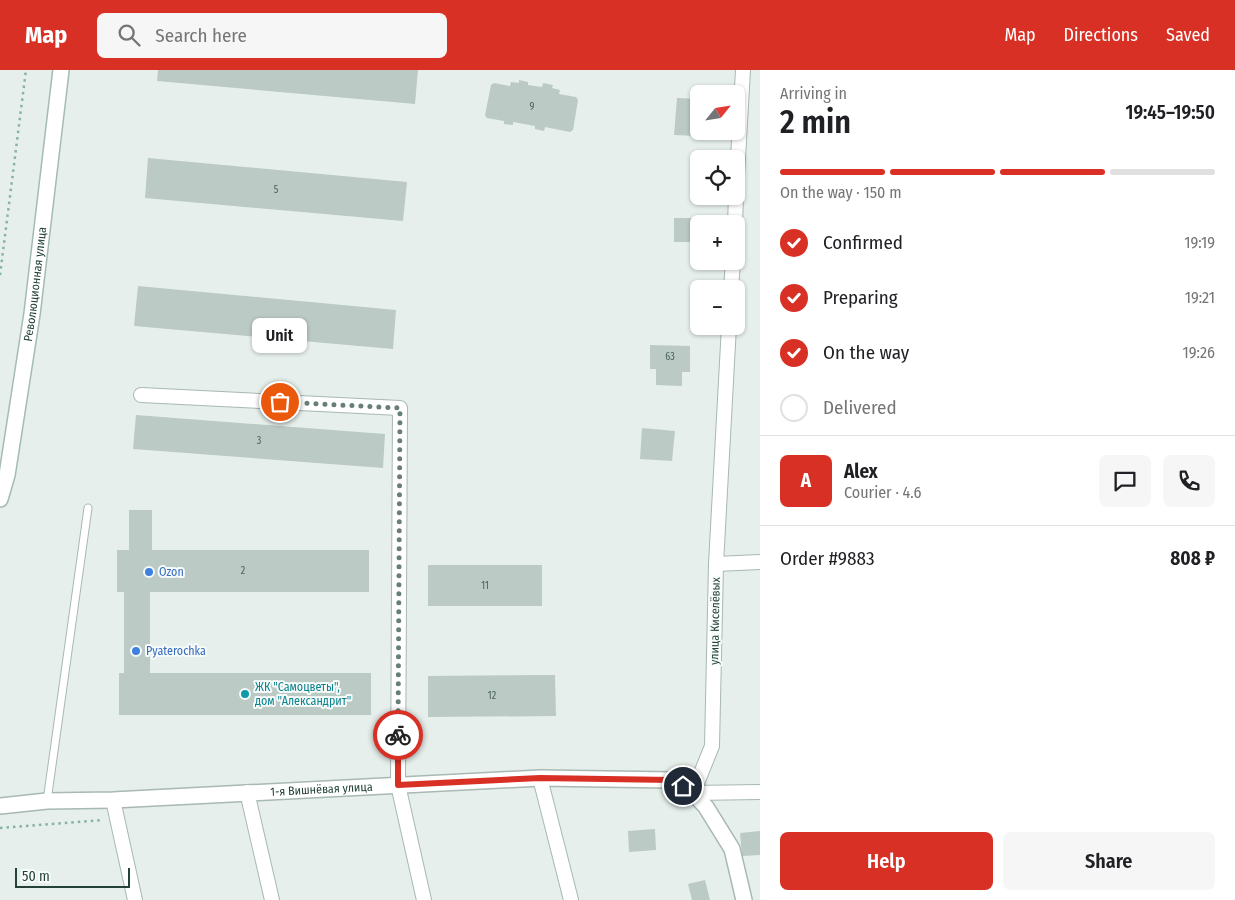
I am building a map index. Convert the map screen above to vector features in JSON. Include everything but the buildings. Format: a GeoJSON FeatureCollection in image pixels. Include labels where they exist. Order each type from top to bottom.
{"type":"FeatureCollection","features":[{"type":"Feature","properties":{"kind":"street","name":"Революционная улица"},"geometry":{"type":"LineString","coordinates":[[0,499],[32,314],[61,70]]}},
{"type":"Feature","properties":{"kind":"street"},"geometry":{"type":"LineString","coordinates":[[739,150],[743,70]]}},
{"type":"Feature","properties":{"kind":"street","name":"улица Киселёвых"},"geometry":{"type":"LineString","coordinates":[[693,793],[712,746],[716,564],[729,335]]}},
{"type":"Feature","properties":{"kind":"street"},"geometry":{"type":"LineString","coordinates":[[140,395],[400,408],[398,785],[424,900]]}},
{"type":"Feature","properties":{"kind":"street"},"geometry":{"type":"LineString","coordinates":[[716,564],[760,562]]}},
{"type":"Feature","properties":{"kind":"street"},"geometry":{"type":"LineString","coordinates":[[540,778],[572,900]]}},
{"type":"Feature","properties":{"kind":"street","name":"1-я Вишнёвая улица"},"geometry":{"type":"LineString","coordinates":[[0,806],[47,801],[113,800],[540,778],[672,780],[693,793]]}},
{"type":"Feature","properties":{"kind":"street"},"geometry":{"type":"LineString","coordinates":[[247,792],[272,900]]}},
{"type":"Feature","properties":{"kind":"street"},"geometry":{"type":"LineString","coordinates":[[693,793],[760,792]]}},
{"type":"Feature","properties":{"kind":"street"},"geometry":{"type":"LineString","coordinates":[[693,793],[706,807],[732,849],[744,900]]}},
{"type":"Feature","properties":{"kind":"street"},"geometry":{"type":"LineString","coordinates":[[113,800],[135,900]]}},
{"type":"Feature","properties":{"kind":"lane"},"geometry":{"type":"LineString","coordinates":[[47,801],[88,508]]}},
{"type":"Feature","properties":{"kind":"path"},"geometry":{"type":"LineString","coordinates":[[0,275],[26,70]]}},
{"type":"Feature","properties":{"kind":"path"},"geometry":{"type":"LineString","coordinates":[[0,828],[117,819]]}},
{"type":"Feature","properties":{"kind":"way so far"},"geometry":{"type":"LineString","coordinates":[[280,402],[400,408],[398,735]]}},
{"type":"Feature","properties":{"kind":"place","name":"Unit"},"geometry":{"type":"Point","coordinates":[280,402]}},
{"type":"Feature","properties":{"kind":"place","name":"Ozon"},"geometry":{"type":"Point","coordinates":[149,572]}},
{"type":"Feature","properties":{"kind":"place","name":"Pyaterochka"},"geometry":{"type":"Point","coordinates":[136,651]}},
{"type":"Feature","properties":{"kind":"place","name":"ЖК \"Самоцветы\", дом \"Александрит\""},"geometry":{"type":"Point","coordinates":[245,694]}},
{"type":"Feature","properties":{"kind":"route"},"geometry":{"type":"LineString","coordinates":[[398,735],[398,785],[540,778],[672,780],[683,786]]}}]}
